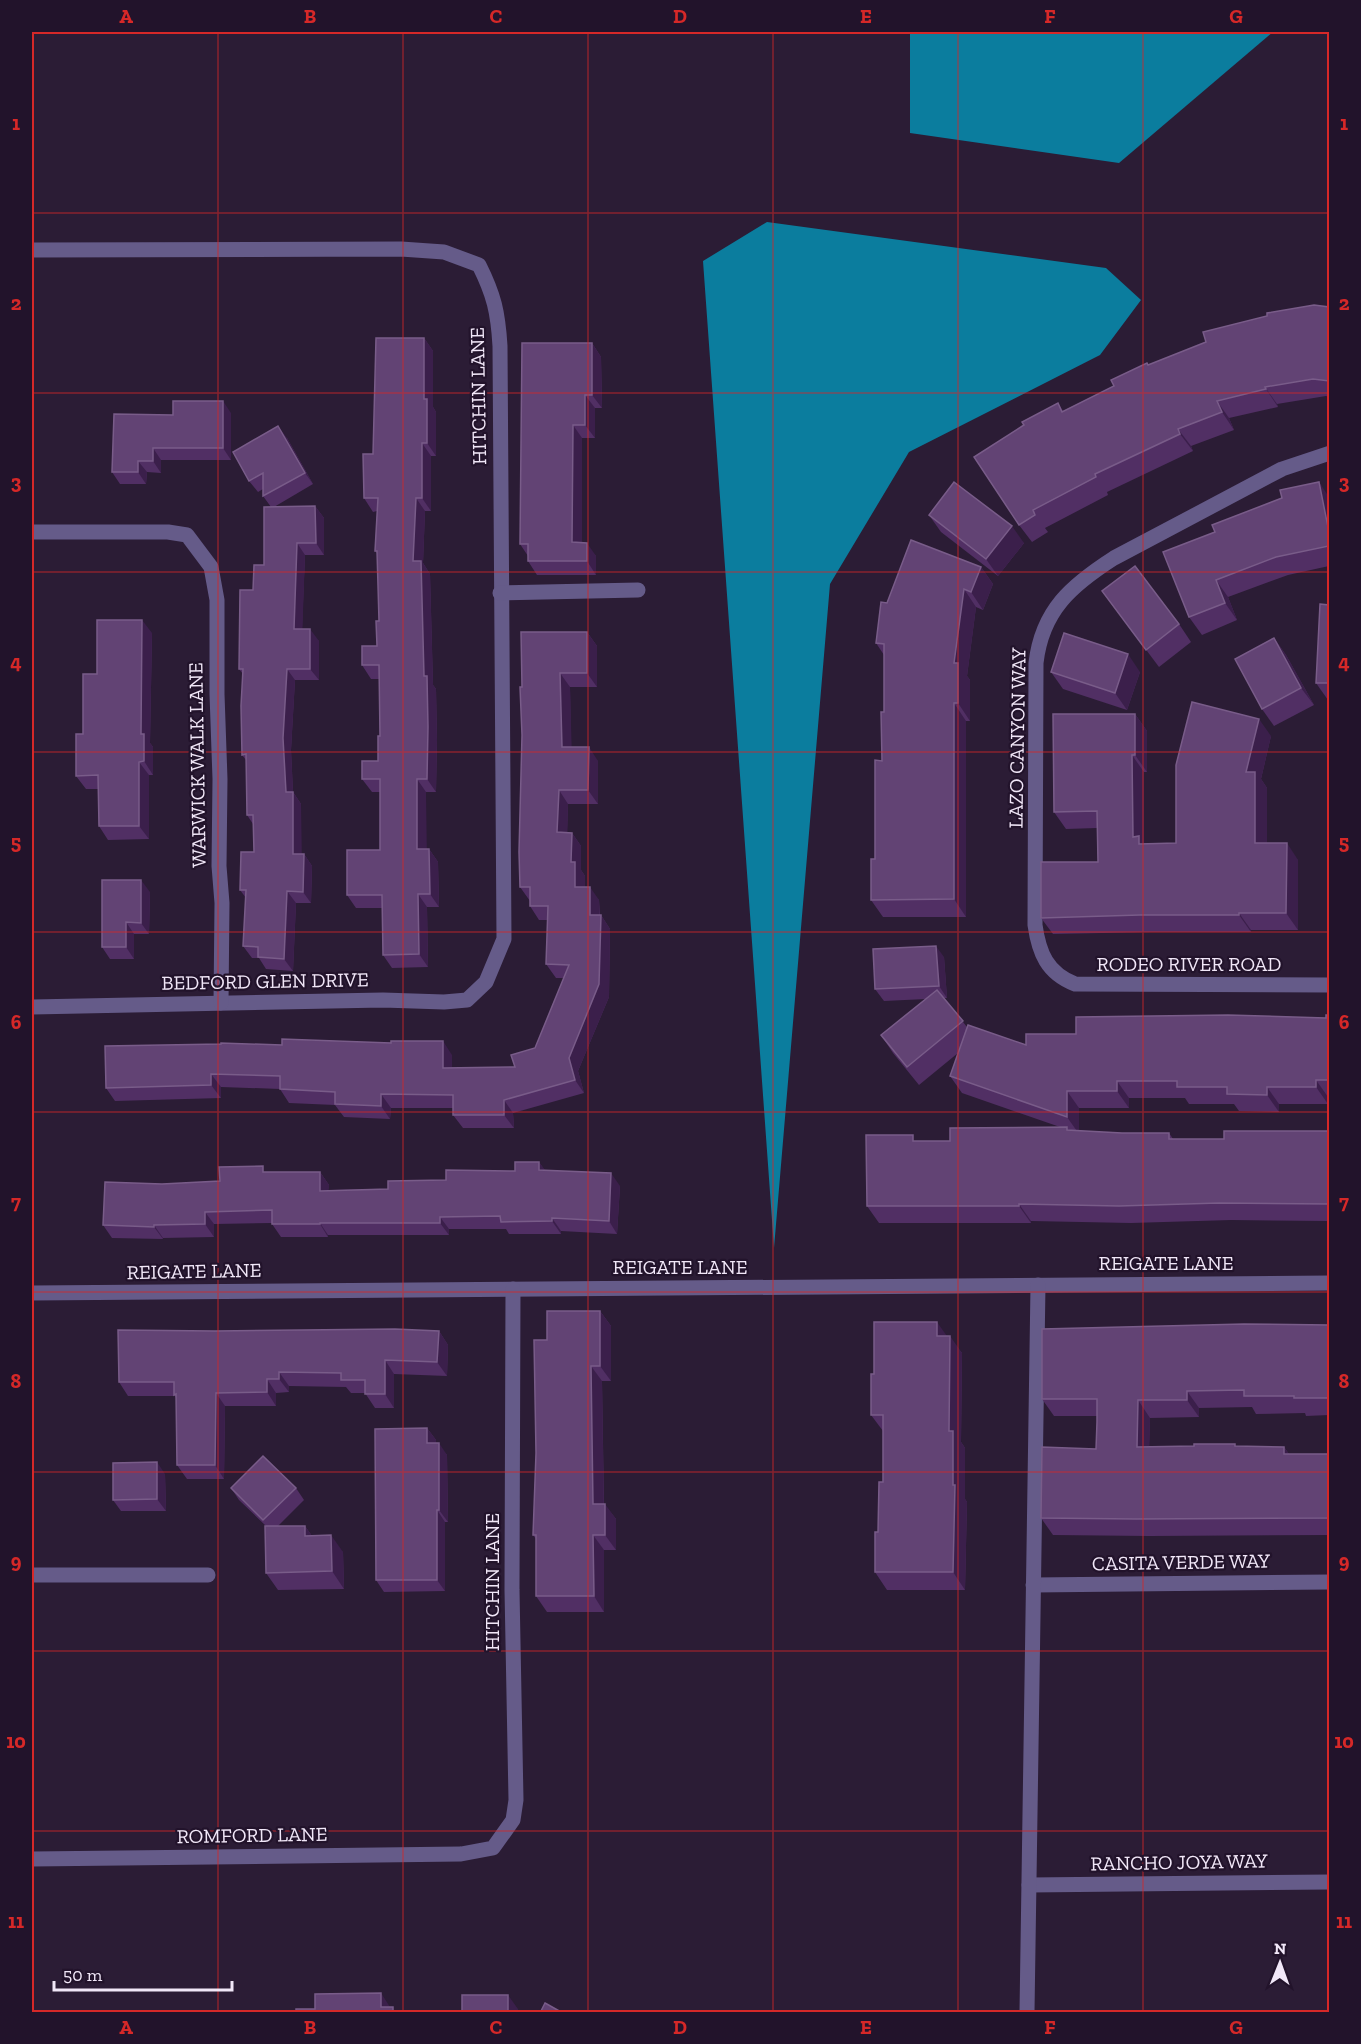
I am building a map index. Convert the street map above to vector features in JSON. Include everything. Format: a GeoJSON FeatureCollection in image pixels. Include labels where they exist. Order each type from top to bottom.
{"type":"FeatureCollection","features":[{"type":"Feature","properties":{"kind":"street","name":"HITCHIN LANE"},"geometry":{"type":"LineString","coordinates":[[32,250],[401,249],[444,252],[479,265],[491,289],[498,314],[500,346],[504,939],[489,977]]}},
{"type":"Feature","properties":{"kind":"street","name":"LAZO CANYON WAY"},"geometry":{"type":"LineString","coordinates":[[1052,970],[1042,957],[1035,925],[1036,663],[1038,644],[1046,623],[1069,590],[1114,558],[1282,469],[1329,453]]}},
{"type":"Feature","properties":{"kind":"street","name":"WARWICK WALK LANE"},"geometry":{"type":"LineString","coordinates":[[32,532],[168,532],[186,535],[211,567],[218,600],[221,1003]]}},
{"type":"Feature","properties":{"kind":"street"},"geometry":{"type":"LineString","coordinates":[[501,593],[638,590]]}},
{"type":"Feature","properties":{"kind":"street","name":"RODEO RIVER ROAD"},"geometry":{"type":"LineString","coordinates":[[1052,970],[1063,979],[1075,984],[1092,985],[1329,985]]}},
{"type":"Feature","properties":{"kind":"street","name":"BEDFORD GLEN DRIVE"},"geometry":{"type":"LineString","coordinates":[[32,1007],[383,1000],[444,1002],[467,1000],[489,977]]}},
{"type":"Feature","properties":{"kind":"street","name":"REIGATE LANE"},"geometry":{"type":"LineString","coordinates":[[32,1293],[1329,1282]]}},
{"type":"Feature","properties":{"kind":"street"},"geometry":{"type":"LineString","coordinates":[[1027,2013],[1038,1285]]}},
{"type":"Feature","properties":{"kind":"street","name":"HITCHIN LANE"},"geometry":{"type":"LineString","coordinates":[[473,1852],[493,1848],[513,1820],[516,1800],[512,1590],[513,1289]]}},
{"type":"Feature","properties":{"kind":"street"},"geometry":{"type":"LineString","coordinates":[[32,1575],[208,1575]]}},
{"type":"Feature","properties":{"kind":"street","name":"CASITA VERDE WAY"},"geometry":{"type":"LineString","coordinates":[[1033,1585],[1329,1582]]}},
{"type":"Feature","properties":{"kind":"street","name":"ROMFORD LANE"},"geometry":{"type":"LineString","coordinates":[[32,1859],[461,1854],[473,1852]]}},
{"type":"Feature","properties":{"kind":"street","name":"RANCHO JOYA WAY"},"geometry":{"type":"LineString","coordinates":[[1029,1885],[1329,1882]]}},
{"type":"Feature","properties":{"kind":"water"},"geometry":{"type":"Polygon","coordinates":[[[910,32],[1273,32],[1119,163],[910,133],[910,32]]]}},
{"type":"Feature","properties":{"kind":"water"},"geometry":{"type":"Polygon","coordinates":[[[767,222],[1106,268],[1141,300],[1100,355],[909,452],[830,584],[774,1248],[703,261],[767,222]]]}},
{"type":"Feature","properties":{"kind":"building"},"geometry":{"type":"Polygon","coordinates":[[[1314,305],[1329,307],[1329,381],[1313,379],[1265,387],[1266,389],[1217,401],[1222,412],[1178,429],[1180,434],[1095,474],[1096,477],[1033,510],[1035,515],[1019,525],[974,457],[1024,425],[1022,422],[1058,403],[1062,412],[1114,386],[1111,380],[1147,363],[1148,365],[1206,342],[1203,332],[1267,316],[1267,313],[1314,305]]]}},
{"type":"Feature","properties":{"kind":"building"},"geometry":{"type":"Polygon","coordinates":[[[376,338],[424,338],[427,443],[422,443],[422,498],[416,498],[413,561],[421,561],[424,676],[427,676],[428,727],[427,779],[417,779],[417,849],[429,849],[430,894],[418,894],[419,954],[383,955],[382,895],[347,895],[347,850],[380,850],[380,779],[362,779],[362,761],[378,761],[378,736],[380,736],[379,665],[362,665],[362,646],[377,646],[376,621],[379,621],[377,551],[375,551],[378,498],[364,498],[363,454],[373,454],[376,338]]]}},
{"type":"Feature","properties":{"kind":"building"},"geometry":{"type":"Polygon","coordinates":[[[522,343],[592,343],[592,395],[585,395],[585,425],[573,425],[572,542],[587,543],[587,561],[528,561],[528,544],[520,544],[522,343]]]}},
{"type":"Feature","properties":{"kind":"building"},"geometry":{"type":"Polygon","coordinates":[[[173,401],[223,401],[223,448],[153,448],[153,461],[138,461],[138,472],[112,472],[114,414],[173,415],[173,401]]]}},
{"type":"Feature","properties":{"kind":"building"},"geometry":{"type":"Polygon","coordinates":[[[278,426],[305,473],[263,496],[263,473],[249,481],[233,452],[278,426]]]}},
{"type":"Feature","properties":{"kind":"building"},"geometry":{"type":"Polygon","coordinates":[[[954,482],[1012,526],[986,559],[929,515],[954,482]]]}},
{"type":"Feature","properties":{"kind":"building"},"geometry":{"type":"Polygon","coordinates":[[[1319,482],[1329,532],[1329,546],[1276,557],[1216,580],[1225,603],[1189,617],[1163,552],[1215,532],[1212,525],[1282,498],[1280,490],[1319,482]]]}},
{"type":"Feature","properties":{"kind":"building"},"geometry":{"type":"Polygon","coordinates":[[[315,506],[316,543],[297,543],[294,629],[310,629],[310,669],[287,669],[283,738],[286,792],[293,792],[293,854],[304,854],[303,892],[287,891],[284,959],[258,957],[258,947],[243,946],[246,890],[240,890],[241,852],[254,852],[253,815],[247,815],[246,754],[242,755],[243,669],[239,669],[240,590],[253,590],[254,565],[264,565],[264,507],[315,506]]]}},
{"type":"Feature","properties":{"kind":"building"},"geometry":{"type":"Polygon","coordinates":[[[911,540],[981,567],[971,592],[964,589],[954,663],[958,663],[958,703],[954,703],[954,899],[871,900],[871,859],[875,859],[875,760],[882,761],[881,712],[884,712],[884,644],[876,643],[881,602],[887,603],[911,540]]]}},
{"type":"Feature","properties":{"kind":"building"},"geometry":{"type":"Polygon","coordinates":[[[1135,566],[1179,624],[1146,650],[1102,591],[1135,566]]]}},
{"type":"Feature","properties":{"kind":"building"},"geometry":{"type":"Polygon","coordinates":[[[1320,604],[1329,605],[1329,683],[1316,683],[1320,604]]]}},
{"type":"Feature","properties":{"kind":"building"},"geometry":{"type":"Polygon","coordinates":[[[97,620],[142,620],[141,734],[144,734],[144,761],[139,762],[139,826],[99,826],[98,775],[76,776],[76,734],[83,734],[83,674],[97,674],[97,620]]]}},
{"type":"Feature","properties":{"kind":"building"},"geometry":{"type":"Polygon","coordinates":[[[521,632],[587,632],[587,673],[560,673],[562,747],[589,747],[588,790],[559,790],[557,832],[572,833],[571,862],[575,862],[575,887],[590,887],[590,915],[601,915],[599,984],[569,1058],[575,1080],[504,1100],[504,1115],[453,1115],[453,1095],[381,1094],[381,1106],[335,1104],[335,1092],[280,1089],[280,1076],[211,1074],[211,1085],[106,1088],[105,1046],[221,1043],[282,1045],[282,1039],[391,1043],[391,1041],[443,1041],[443,1068],[515,1067],[511,1055],[535,1048],[569,965],[546,964],[548,906],[530,906],[530,887],[520,887],[521,632]]]}},
{"type":"Feature","properties":{"kind":"building"},"geometry":{"type":"Polygon","coordinates":[[[1064,633],[1128,654],[1115,693],[1051,672],[1064,633]]]}},
{"type":"Feature","properties":{"kind":"building"},"geometry":{"type":"Polygon","coordinates":[[[1274,638],[1301,688],[1262,709],[1235,659],[1274,638]]]}},
{"type":"Feature","properties":{"kind":"building"},"geometry":{"type":"Polygon","coordinates":[[[1192,702],[1259,719],[1246,772],[1255,772],[1255,843],[1287,843],[1286,913],[1041,918],[1041,862],[1098,862],[1097,811],[1054,812],[1053,714],[1135,714],[1135,755],[1132,755],[1133,837],[1139,836],[1139,844],[1176,843],[1176,765],[1192,702]]]}},
{"type":"Feature","properties":{"kind":"building"},"geometry":{"type":"Polygon","coordinates":[[[102,880],[141,880],[141,923],[126,922],[126,947],[102,947],[102,880]]]}},
{"type":"Feature","properties":{"kind":"building"},"geometry":{"type":"Polygon","coordinates":[[[936,946],[939,986],[875,989],[873,949],[936,946]]]}},
{"type":"Feature","properties":{"kind":"building"},"geometry":{"type":"Polygon","coordinates":[[[937,990],[963,1021],[907,1067],[881,1035],[937,990]]]}},
{"type":"Feature","properties":{"kind":"building"},"geometry":{"type":"Polygon","coordinates":[[[1228,1015],[1326,1018],[1326,1015],[1329,1015],[1329,1080],[1316,1080],[1316,1087],[1267,1087],[1267,1095],[1227,1094],[1227,1087],[1177,1087],[1177,1081],[1117,1081],[1117,1091],[1067,1091],[1067,1117],[950,1076],[968,1025],[1026,1045],[1026,1034],[1076,1034],[1076,1017],[1228,1015]]]}},
{"type":"Feature","properties":{"kind":"building"},"geometry":{"type":"Polygon","coordinates":[[[1067,1127],[1067,1130],[1169,1133],[1169,1139],[1224,1139],[1224,1131],[1329,1131],[1329,1204],[867,1206],[866,1135],[913,1135],[913,1141],[950,1141],[950,1128],[1067,1127]]]}},
{"type":"Feature","properties":{"kind":"building"},"geometry":{"type":"Polygon","coordinates":[[[515,1162],[539,1162],[539,1170],[611,1173],[609,1221],[552,1218],[552,1221],[501,1222],[500,1216],[440,1217],[440,1223],[272,1224],[272,1210],[205,1212],[205,1224],[154,1225],[154,1227],[103,1225],[105,1182],[162,1184],[220,1181],[219,1167],[263,1166],[263,1172],[320,1172],[320,1191],[388,1189],[388,1181],[446,1180],[446,1170],[515,1171],[515,1162]]]}},
{"type":"Feature","properties":{"kind":"building"},"geometry":{"type":"Polygon","coordinates":[[[547,1311],[600,1311],[600,1366],[591,1366],[593,1504],[605,1504],[605,1535],[593,1535],[594,1596],[536,1596],[536,1535],[533,1535],[536,1453],[534,1340],[547,1340],[547,1311]]]}},
{"type":"Feature","properties":{"kind":"building"},"geometry":{"type":"Polygon","coordinates":[[[874,1322],[937,1322],[937,1336],[950,1336],[949,1431],[953,1431],[953,1485],[955,1485],[953,1572],[875,1572],[879,1482],[883,1482],[883,1415],[871,1415],[874,1322]]]}},
{"type":"Feature","properties":{"kind":"building"},"geometry":{"type":"Polygon","coordinates":[[[1244,1324],[1329,1325],[1329,1398],[1244,1396],[1244,1390],[1187,1391],[1187,1400],[1138,1400],[1137,1447],[1235,1444],[1235,1446],[1284,1447],[1284,1454],[1329,1454],[1329,1518],[1041,1518],[1042,1447],[1096,1449],[1097,1422],[1097,1399],[1042,1399],[1042,1329],[1244,1324]]]}},
{"type":"Feature","properties":{"kind":"building"},"geometry":{"type":"Polygon","coordinates":[[[395,1329],[439,1331],[437,1362],[385,1360],[385,1394],[365,1394],[365,1380],[341,1380],[341,1373],[279,1372],[279,1379],[267,1379],[267,1392],[216,1393],[215,1465],[177,1465],[174,1382],[119,1382],[118,1330],[395,1329]]]}},
{"type":"Feature","properties":{"kind":"building"},"geometry":{"type":"Polygon","coordinates":[[[427,1428],[427,1443],[439,1443],[437,1580],[376,1580],[375,1429],[427,1428]]]}},
{"type":"Feature","properties":{"kind":"building"},"geometry":{"type":"Polygon","coordinates":[[[263,1456],[296,1488],[263,1520],[231,1488],[263,1456]]]}},
{"type":"Feature","properties":{"kind":"building"},"geometry":{"type":"Polygon","coordinates":[[[157,1462],[157,1499],[113,1500],[113,1463],[157,1462]]]}},
{"type":"Feature","properties":{"kind":"building"},"geometry":{"type":"Polygon","coordinates":[[[265,1526],[305,1526],[305,1536],[331,1535],[332,1571],[266,1573],[265,1526]]]}},
{"type":"Feature","properties":{"kind":"building"},"geometry":{"type":"Polygon","coordinates":[[[381,1993],[381,2007],[393,2007],[393,2013],[296,2013],[296,2009],[315,2009],[315,1994],[381,1993]]]}},
{"type":"Feature","properties":{"kind":"building"},"geometry":{"type":"Polygon","coordinates":[[[462,1995],[508,1995],[508,2013],[462,2013],[462,1995]]]}},
{"type":"Feature","properties":{"kind":"building"},"geometry":{"type":"Polygon","coordinates":[[[545,2003],[563,2013],[540,2013],[545,2003]]]}}]}
